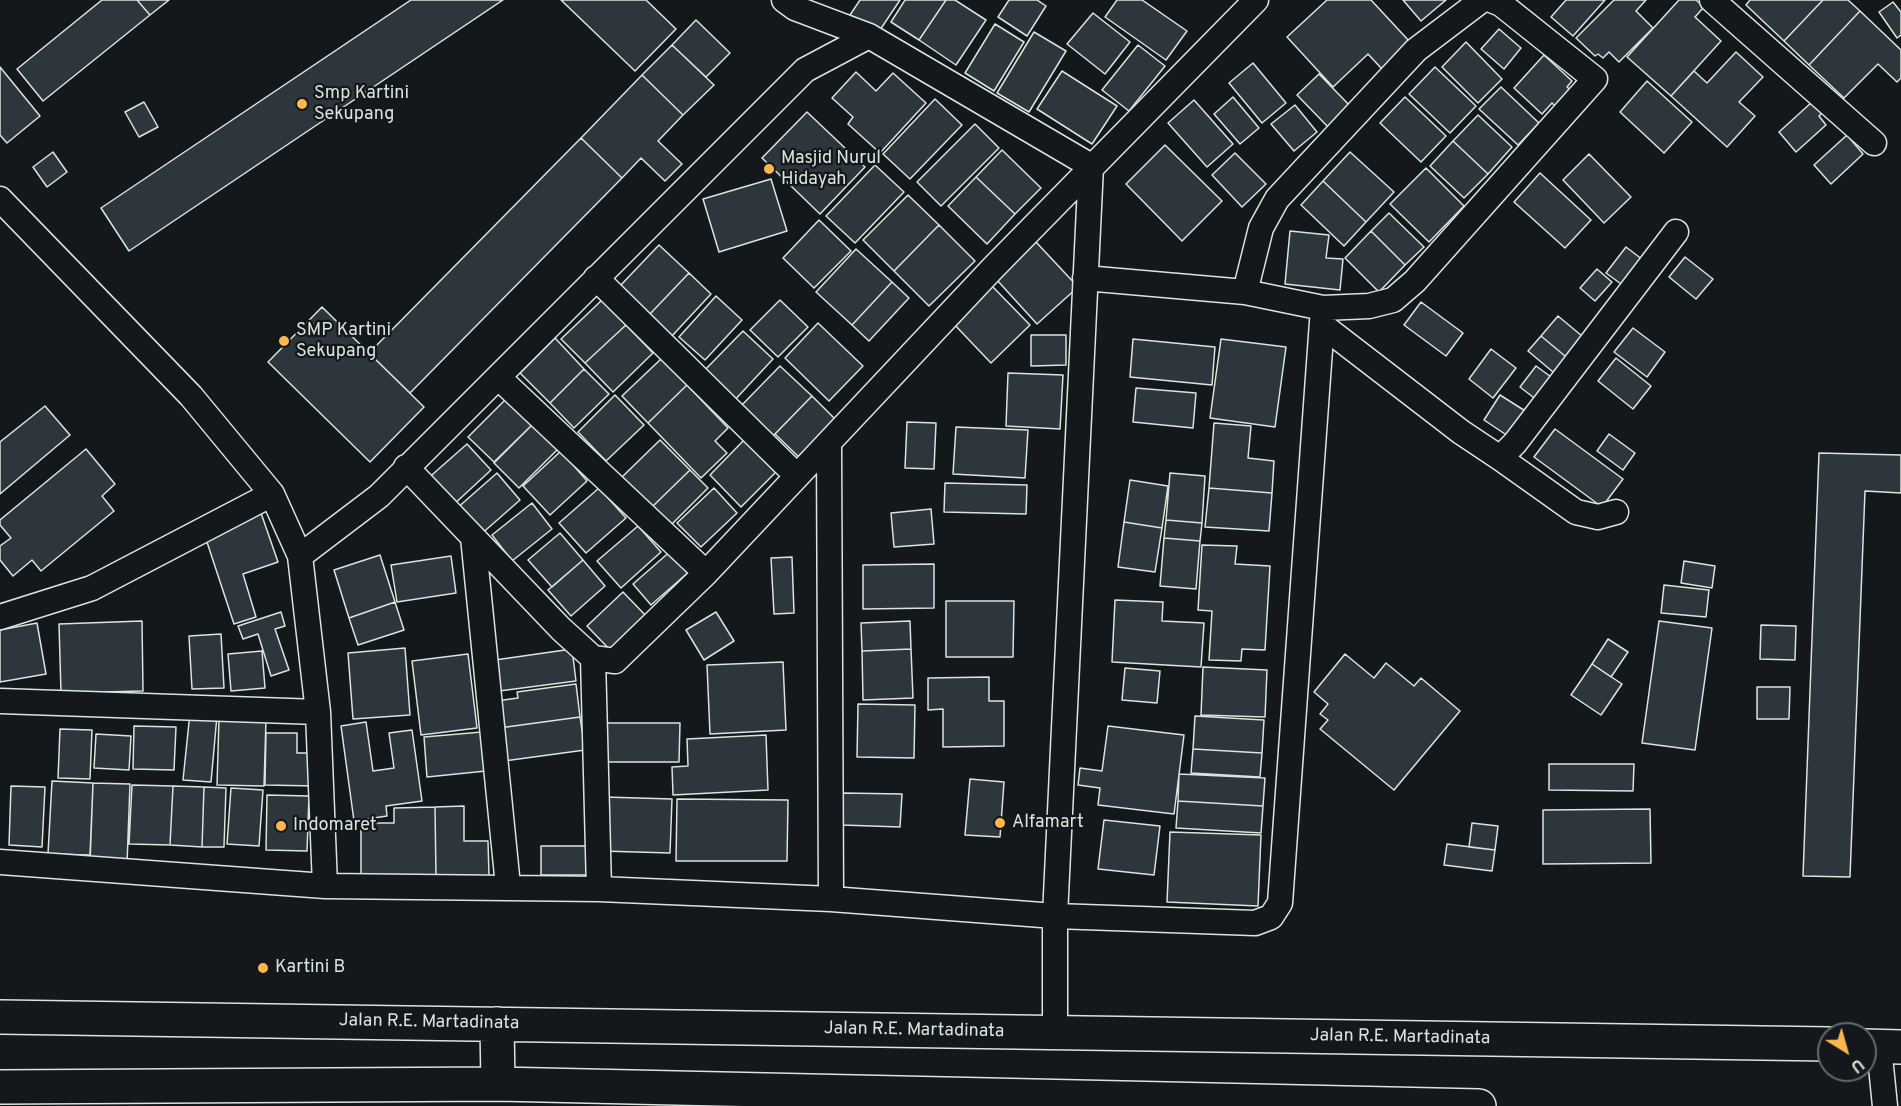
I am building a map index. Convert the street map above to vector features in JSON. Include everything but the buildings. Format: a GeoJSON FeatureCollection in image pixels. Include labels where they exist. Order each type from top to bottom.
{"type":"FeatureCollection","features":[{"type":"Feature","properties":{"kind":"highway","name":"Jalan R.E. Martadinata"},"geometry":{"type":"LineString","coordinates":[[0,1017],[1817,1044]]}},
{"type":"Feature","properties":{"kind":"highway"},"geometry":{"type":"LineString","coordinates":[[498,1024],[498,1084]]}},
{"type":"Feature","properties":{"kind":"highway"},"geometry":{"type":"LineString","coordinates":[[0,1087],[498,1084],[1479,1106]]}},
{"type":"Feature","properties":{"kind":"street"},"geometry":{"type":"LineString","coordinates":[[784,0],[795,8],[869,36],[1091,165]]}},
{"type":"Feature","properties":{"kind":"street"},"geometry":{"type":"LineString","coordinates":[[406,467],[561,629],[593,658],[615,661],[706,573],[796,475],[829,444],[1091,165],[1256,0]]}},
{"type":"Feature","properties":{"kind":"street"},"geometry":{"type":"LineString","coordinates":[[1245,292],[1261,228],[1276,199],[1416,50],[1482,0]]}},
{"type":"Feature","properties":{"kind":"street"},"geometry":{"type":"LineString","coordinates":[[1322,316],[1394,300],[1414,281],[1595,79],[1502,4],[1491,0]]}},
{"type":"Feature","properties":{"kind":"street"},"geometry":{"type":"LineString","coordinates":[[1712,0],[1874,143]]}},
{"type":"Feature","properties":{"kind":"street"},"geometry":{"type":"LineString","coordinates":[[300,556],[379,496],[596,278],[672,206],[805,70],[869,36]]}},
{"type":"Feature","properties":{"kind":"street"},"geometry":{"type":"LineString","coordinates":[[1055,1034],[1055,916],[1091,165]]}},
{"type":"Feature","properties":{"kind":"street"},"geometry":{"type":"LineString","coordinates":[[0,199],[191,396],[272,494],[300,556],[318,712],[325,886]]}},
{"type":"Feature","properties":{"kind":"street"},"geometry":{"type":"LineString","coordinates":[[1500,458],[1515,443],[1676,231]]}},
{"type":"Feature","properties":{"kind":"street"},"geometry":{"type":"LineString","coordinates":[[596,278],[796,475]]}},
{"type":"Feature","properties":{"kind":"street"},"geometry":{"type":"LineString","coordinates":[[1085,278],[1245,292],[1322,316],[1461,432],[1576,512],[1598,517],[1616,512]]}},
{"type":"Feature","properties":{"kind":"street"},"geometry":{"type":"LineString","coordinates":[[0,862],[325,886],[508,886],[599,889],[831,899],[1055,916],[1255,922],[1271,917],[1280,903],[1322,316]]}},
{"type":"Feature","properties":{"kind":"street"},"geometry":{"type":"LineString","coordinates":[[498,376],[706,573]]}},
{"type":"Feature","properties":{"kind":"street"},"geometry":{"type":"LineString","coordinates":[[829,444],[831,899]]}},
{"type":"Feature","properties":{"kind":"street"},"geometry":{"type":"LineString","coordinates":[[0,617],[92,588],[272,494]]}},
{"type":"Feature","properties":{"kind":"street"},"geometry":{"type":"LineString","coordinates":[[473,537],[508,886]]}},
{"type":"Feature","properties":{"kind":"street"},"geometry":{"type":"LineString","coordinates":[[593,658],[599,889]]}},
{"type":"Feature","properties":{"kind":"street"},"geometry":{"type":"LineString","coordinates":[[0,701],[318,712]]}},
{"type":"Feature","properties":{"kind":"street"},"geometry":{"type":"LineString","coordinates":[[1882,1047],[1885,1106]]}},
{"type":"Feature","properties":{"kind":"place","name":"Smp Kartini Sekupang"},"geometry":{"type":"Point","coordinates":[302,104]}},
{"type":"Feature","properties":{"kind":"place","name":"Masjid Nurul Hidayah"},"geometry":{"type":"Point","coordinates":[769,169]}},
{"type":"Feature","properties":{"kind":"place","name":"SMP Kartini Sekupang"},"geometry":{"type":"Point","coordinates":[284,341]}},
{"type":"Feature","properties":{"kind":"place","name":"Alfamart"},"geometry":{"type":"Point","coordinates":[1000,823]}},
{"type":"Feature","properties":{"kind":"place","name":"Indomaret"},"geometry":{"type":"Point","coordinates":[281,826]}},
{"type":"Feature","properties":{"kind":"place","name":"Kartini B"},"geometry":{"type":"Point","coordinates":[263,968]}}]}
